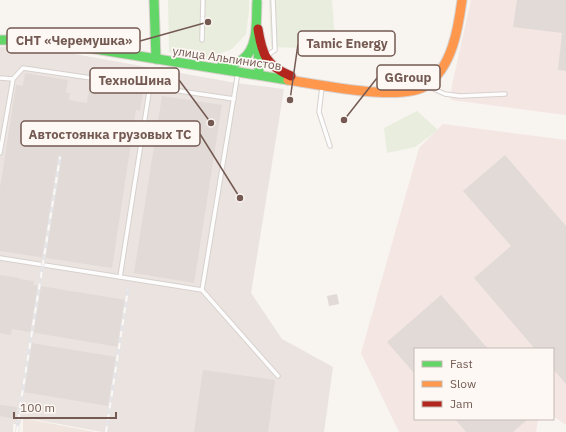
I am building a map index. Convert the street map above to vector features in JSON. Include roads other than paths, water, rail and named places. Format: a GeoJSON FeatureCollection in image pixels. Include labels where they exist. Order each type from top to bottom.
{"type":"FeatureCollection","features":[{"type":"Feature","properties":{"kind":"main road"},"geometry":{"type":"LineString","coordinates":[[154,0],[156,59]]}},
{"type":"Feature","properties":{"kind":"main road"},"geometry":{"type":"LineString","coordinates":[[426,86],[442,69],[451,51],[459,20],[462,0]]}},
{"type":"Feature","properties":{"kind":"main road"},"geometry":{"type":"LineString","coordinates":[[257,1],[259,75]]}},
{"type":"Feature","properties":{"kind":"main road"},"geometry":{"type":"LineString","coordinates":[[193,65],[229,65],[235,64],[244,59],[252,48],[257,1]]}},
{"type":"Feature","properties":{"kind":"main road"},"geometry":{"type":"LineString","coordinates":[[258,27],[262,51],[265,57],[278,70],[286,74],[320,83]]}},
{"type":"Feature","properties":{"kind":"main road","name":"улица Альпинистов"},"geometry":{"type":"LineString","coordinates":[[0,40],[39,40],[376,93],[413,91],[426,86]]}},
{"type":"Feature","properties":{"kind":"lane"},"geometry":{"type":"LineString","coordinates":[[202,40],[203,0]]}},
{"type":"Feature","properties":{"kind":"lane"},"geometry":{"type":"LineString","coordinates":[[265,57],[275,50],[273,0]]}},
{"type":"Feature","properties":{"kind":"lane"},"geometry":{"type":"LineString","coordinates":[[0,153],[13,79],[22,68],[234,99]]}},
{"type":"Feature","properties":{"kind":"lane"},"geometry":{"type":"LineString","coordinates":[[202,290],[238,71]]}},
{"type":"Feature","properties":{"kind":"lane"},"geometry":{"type":"LineString","coordinates":[[0,78],[13,79]]}},
{"type":"Feature","properties":{"kind":"lane"},"geometry":{"type":"LineString","coordinates":[[320,83],[319,112],[330,146]]}},
{"type":"Feature","properties":{"kind":"lane"},"geometry":{"type":"LineString","coordinates":[[120,277],[150,86]]}},
{"type":"Feature","properties":{"kind":"lane"},"geometry":{"type":"LineString","coordinates":[[426,86],[445,94],[460,96],[504,94]]}},
{"type":"Feature","properties":{"kind":"lane"},"geometry":{"type":"LineString","coordinates":[[0,258],[202,290],[278,376]]}},
{"type":"Feature","properties":{"kind":"railway"},"geometry":{"type":"LineString","coordinates":[[17,432],[60,157]]}},
{"type":"Feature","properties":{"kind":"railway"},"geometry":{"type":"LineString","coordinates":[[106,432],[128,289]]}},
{"type":"Feature","properties":{"kind":"place","name":"СНТ «Черемушка»"},"geometry":{"type":"Point","coordinates":[208,22]}},
{"type":"Feature","properties":{"kind":"place","name":"Tamic Energy"},"geometry":{"type":"Point","coordinates":[290,100]}},
{"type":"Feature","properties":{"kind":"place","name":"GGroup"},"geometry":{"type":"Point","coordinates":[344,120]}},
{"type":"Feature","properties":{"kind":"place","name":"ТехноШина"},"geometry":{"type":"Point","coordinates":[211,123]}},
{"type":"Feature","properties":{"kind":"place","name":"Автостоянка грузовых ТС"},"geometry":{"type":"Point","coordinates":[240,198]}}]}
